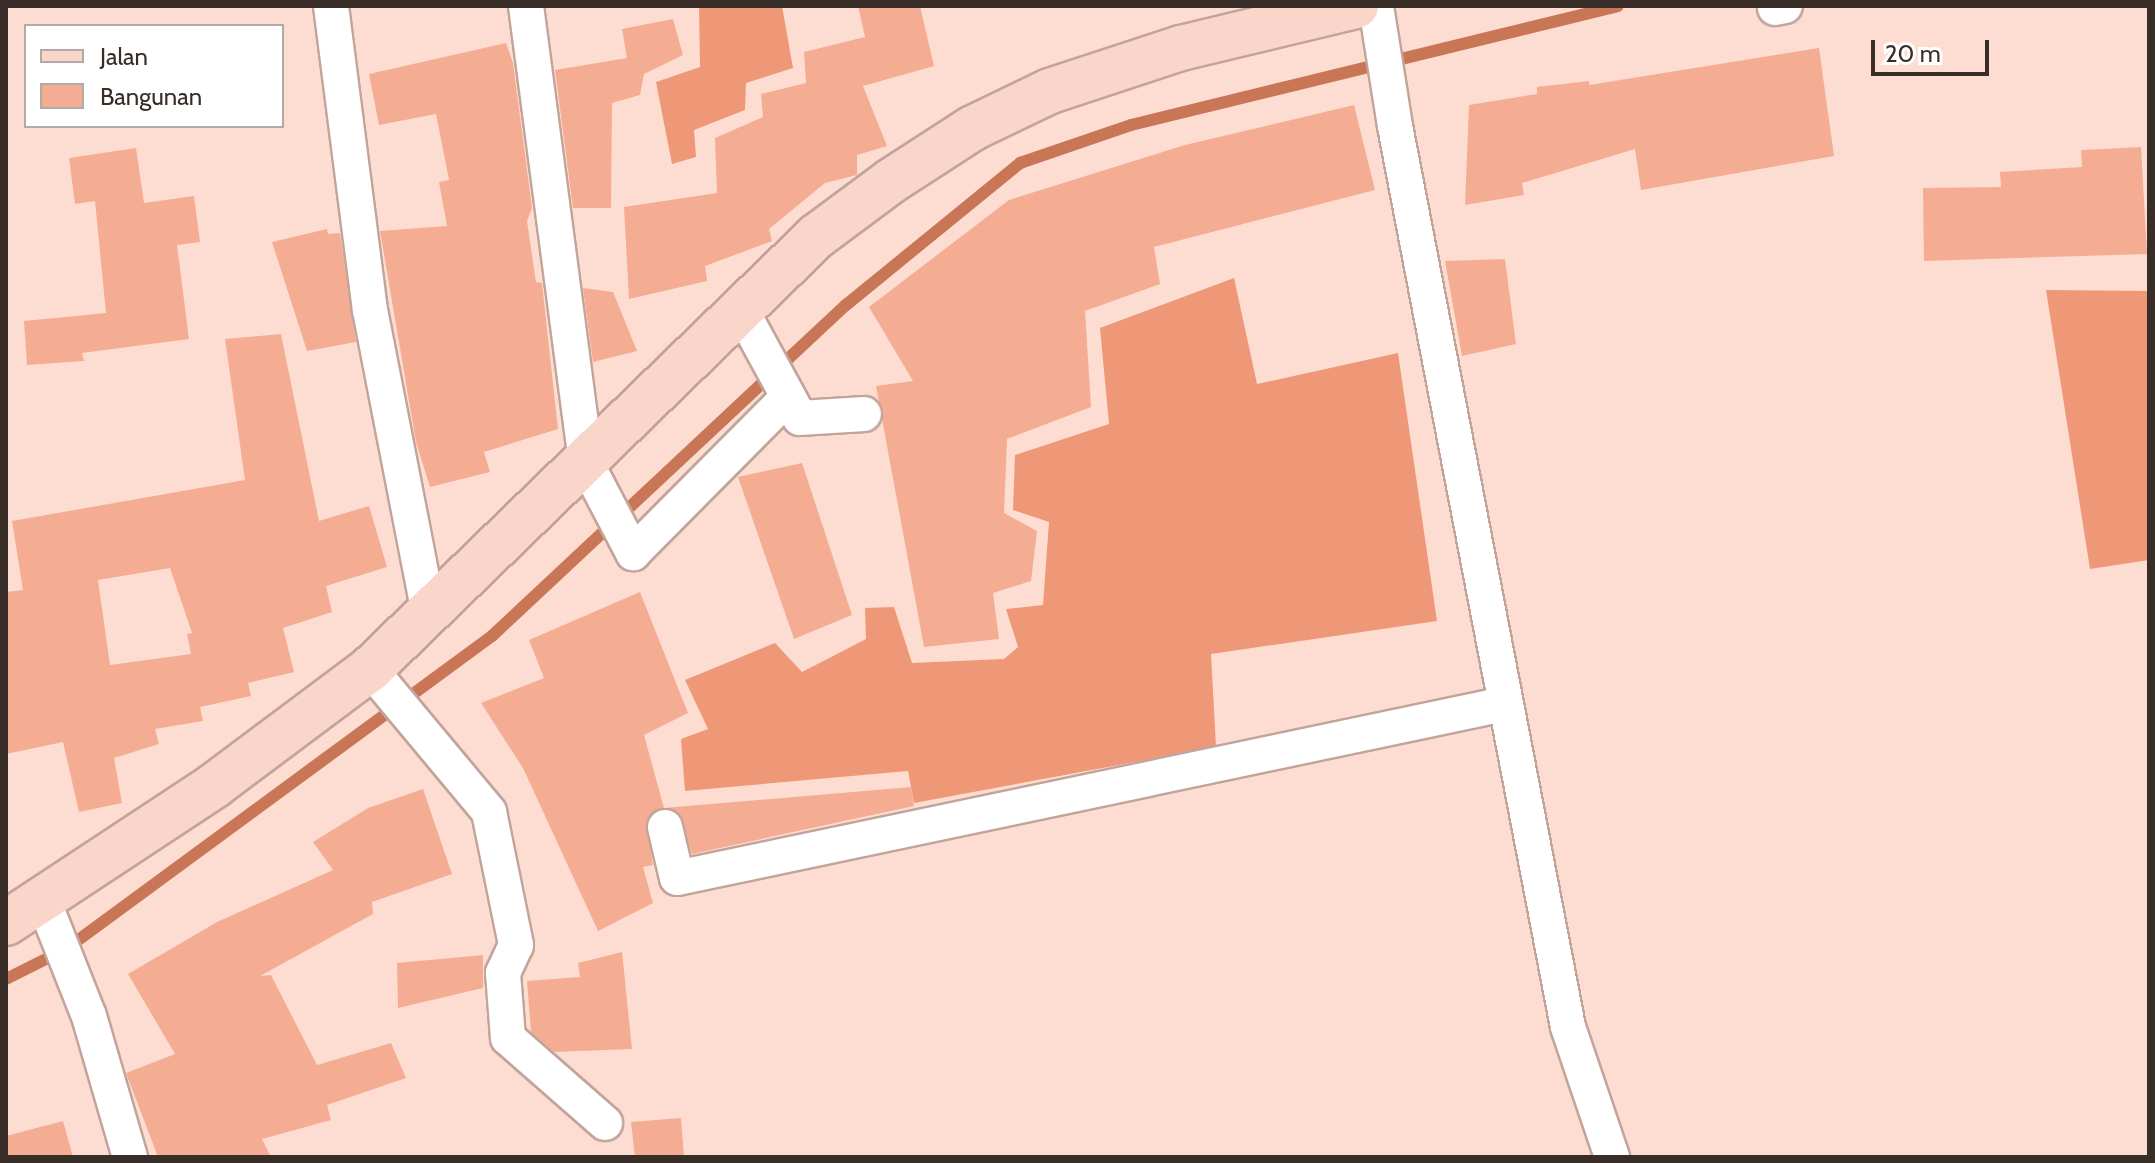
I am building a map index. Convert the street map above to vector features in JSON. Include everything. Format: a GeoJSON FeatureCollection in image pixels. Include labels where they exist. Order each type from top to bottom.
{"type":"FeatureCollection","features":[{"type":"Feature","properties":{"kind":"main road"},"geometry":{"type":"LineString","coordinates":[[6,923],[49,912],[215,785],[378,678],[429,613],[817,236],[973,128],[1050,91],[1181,48],[1371,12]]}},
{"type":"Feature","properties":{"kind":"street"},"geometry":{"type":"LineString","coordinates":[[331,6],[370,310],[429,613]]}},
{"type":"Feature","properties":{"kind":"street"},"geometry":{"type":"LineString","coordinates":[[526,6],[586,463],[633,553],[786,393]]}},
{"type":"Feature","properties":{"kind":"street"},"geometry":{"type":"LineString","coordinates":[[1371,12],[1568,1027],[1612,1157]]}},
{"type":"Feature","properties":{"kind":"street"},"geometry":{"type":"LineString","coordinates":[[741,310],[800,418],[864,414]]}},
{"type":"Feature","properties":{"kind":"street"},"geometry":{"type":"LineString","coordinates":[[378,678],[489,812],[516,945],[503,973],[508,1038],[605,1123]]}},
{"type":"Feature","properties":{"kind":"street"},"geometry":{"type":"LineString","coordinates":[[665,827],[677,878],[1505,704]]}},
{"type":"Feature","properties":{"kind":"street"},"geometry":{"type":"LineString","coordinates":[[49,912],[89,1016],[130,1157]]}},
{"type":"Feature","properties":{"kind":"shaded area"},"geometry":{"type":"Polygon","coordinates":[[[699,6],[782,6],[793,68],[746,83],[745,110],[694,130],[696,157],[672,164],[656,82],[700,67],[699,6]]]}},
{"type":"Feature","properties":{"kind":"shaded area"},"geometry":{"type":"Polygon","coordinates":[[[1234,278],[1257,384],[1398,353],[1437,621],[1211,654],[1216,747],[914,803],[908,771],[685,791],[681,739],[708,729],[685,680],[775,643],[802,672],[866,639],[865,608],[894,607],[912,663],[1004,659],[1018,647],[1006,609],[1043,605],[1049,522],[1013,510],[1015,455],[1109,424],[1100,328],[1234,278]]]}},
{"type":"Feature","properties":{"kind":"shaded area"},"geometry":{"type":"Polygon","coordinates":[[[2046,290],[2149,291],[2149,560],[2090,569],[2046,290]]]}},
{"type":"Feature","properties":{"kind":"building"},"geometry":{"type":"Polygon","coordinates":[[[858,6],[920,6],[934,66],[863,86],[887,146],[857,155],[857,175],[825,183],[769,229],[772,241],[705,266],[707,281],[629,299],[624,207],[717,193],[715,138],[763,117],[761,94],[806,83],[804,52],[865,37],[858,6]]]}},
{"type":"Feature","properties":{"kind":"building"},"geometry":{"type":"Polygon","coordinates":[[[673,19],[683,55],[644,74],[640,95],[612,103],[611,208],[573,208],[555,70],[627,58],[622,29],[673,19]]]}},
{"type":"Feature","properties":{"kind":"building"},"geometry":{"type":"Polygon","coordinates":[[[506,43],[513,63],[532,208],[527,221],[536,282],[542,283],[558,429],[484,452],[490,472],[430,487],[416,442],[380,231],[447,226],[439,182],[449,180],[436,114],[379,125],[369,74],[506,43]]]}},
{"type":"Feature","properties":{"kind":"building"},"geometry":{"type":"Polygon","coordinates":[[[1819,48],[1834,156],[1641,190],[1635,149],[1522,183],[1524,195],[1465,205],[1469,105],[1537,94],[1537,87],[1589,81],[1589,85],[1819,48]]]}},
{"type":"Feature","properties":{"kind":"building"},"geometry":{"type":"Polygon","coordinates":[[[1354,105],[1375,190],[1154,247],[1160,284],[1085,311],[1091,407],[1007,439],[1004,513],[1037,531],[1031,581],[993,593],[999,639],[924,647],[876,386],[913,381],[869,307],[1009,200],[1185,145],[1354,105]]]}},
{"type":"Feature","properties":{"kind":"building"},"geometry":{"type":"Polygon","coordinates":[[[2141,147],[2147,254],[1924,261],[1923,188],[2001,187],[2000,172],[2082,167],[2081,150],[2141,147]]]}},
{"type":"Feature","properties":{"kind":"building"},"geometry":{"type":"Polygon","coordinates":[[[136,148],[144,203],[194,196],[200,242],[177,245],[189,339],[82,353],[84,361],[27,365],[24,321],[106,313],[95,201],[75,204],[69,158],[136,148]]]}},
{"type":"Feature","properties":{"kind":"building"},"geometry":{"type":"Polygon","coordinates":[[[327,229],[328,234],[340,233],[356,342],[307,351],[272,242],[327,229]]]}},
{"type":"Feature","properties":{"kind":"building"},"geometry":{"type":"Polygon","coordinates":[[[1505,259],[1516,344],[1462,356],[1445,261],[1505,259]]]}},
{"type":"Feature","properties":{"kind":"building"},"geometry":{"type":"Polygon","coordinates":[[[583,288],[613,292],[637,351],[593,362],[583,288]]]}},
{"type":"Feature","properties":{"kind":"building"},"geometry":{"type":"Polygon","coordinates":[[[281,334],[319,521],[369,506],[387,567],[326,586],[332,612],[283,628],[294,672],[248,683],[251,696],[200,707],[203,721],[155,729],[159,744],[114,758],[122,803],[79,812],[63,742],[6,754],[6,592],[23,590],[12,521],[245,480],[225,339],[281,334]],[[170,568],[98,580],[110,665],[191,654],[187,634],[192,633],[170,568]]]}},
{"type":"Feature","properties":{"kind":"building"},"geometry":{"type":"Polygon","coordinates":[[[802,463],[852,615],[794,639],[738,477],[802,463]]]}},
{"type":"Feature","properties":{"kind":"building"},"geometry":{"type":"Polygon","coordinates":[[[640,592],[688,713],[644,735],[664,808],[646,822],[653,865],[643,867],[653,903],[598,931],[523,768],[481,703],[544,678],[529,640],[640,592]]]}},
{"type":"Feature","properties":{"kind":"building"},"geometry":{"type":"Polygon","coordinates":[[[911,787],[914,806],[692,854],[680,814],[664,808],[911,787]]]}},
{"type":"Feature","properties":{"kind":"building"},"geometry":{"type":"Polygon","coordinates":[[[423,789],[452,874],[372,902],[373,914],[260,976],[271,975],[317,1065],[391,1043],[406,1078],[327,1105],[331,1120],[262,1139],[271,1157],[158,1157],[126,1073],[175,1054],[128,974],[217,922],[333,870],[313,842],[368,808],[423,789]]]}},
{"type":"Feature","properties":{"kind":"building"},"geometry":{"type":"Polygon","coordinates":[[[622,952],[632,1049],[554,1052],[531,1032],[527,981],[580,977],[578,963],[622,952]]]}},
{"type":"Feature","properties":{"kind":"building"},"geometry":{"type":"Polygon","coordinates":[[[483,955],[483,988],[398,1008],[397,963],[483,955]]]}},
{"type":"Feature","properties":{"kind":"building"},"geometry":{"type":"Polygon","coordinates":[[[681,1118],[684,1157],[635,1157],[631,1122],[681,1118]]]}},
{"type":"Feature","properties":{"kind":"building"},"geometry":{"type":"Polygon","coordinates":[[[63,1121],[73,1157],[6,1157],[6,1136],[63,1121]]]}},
{"type":"Feature","properties":{"kind":"waterway"},"geometry":{"type":"LineString","coordinates":[[6,979],[66,949],[492,636],[846,305],[1020,163],[1131,125],[1618,6]]}}]}
